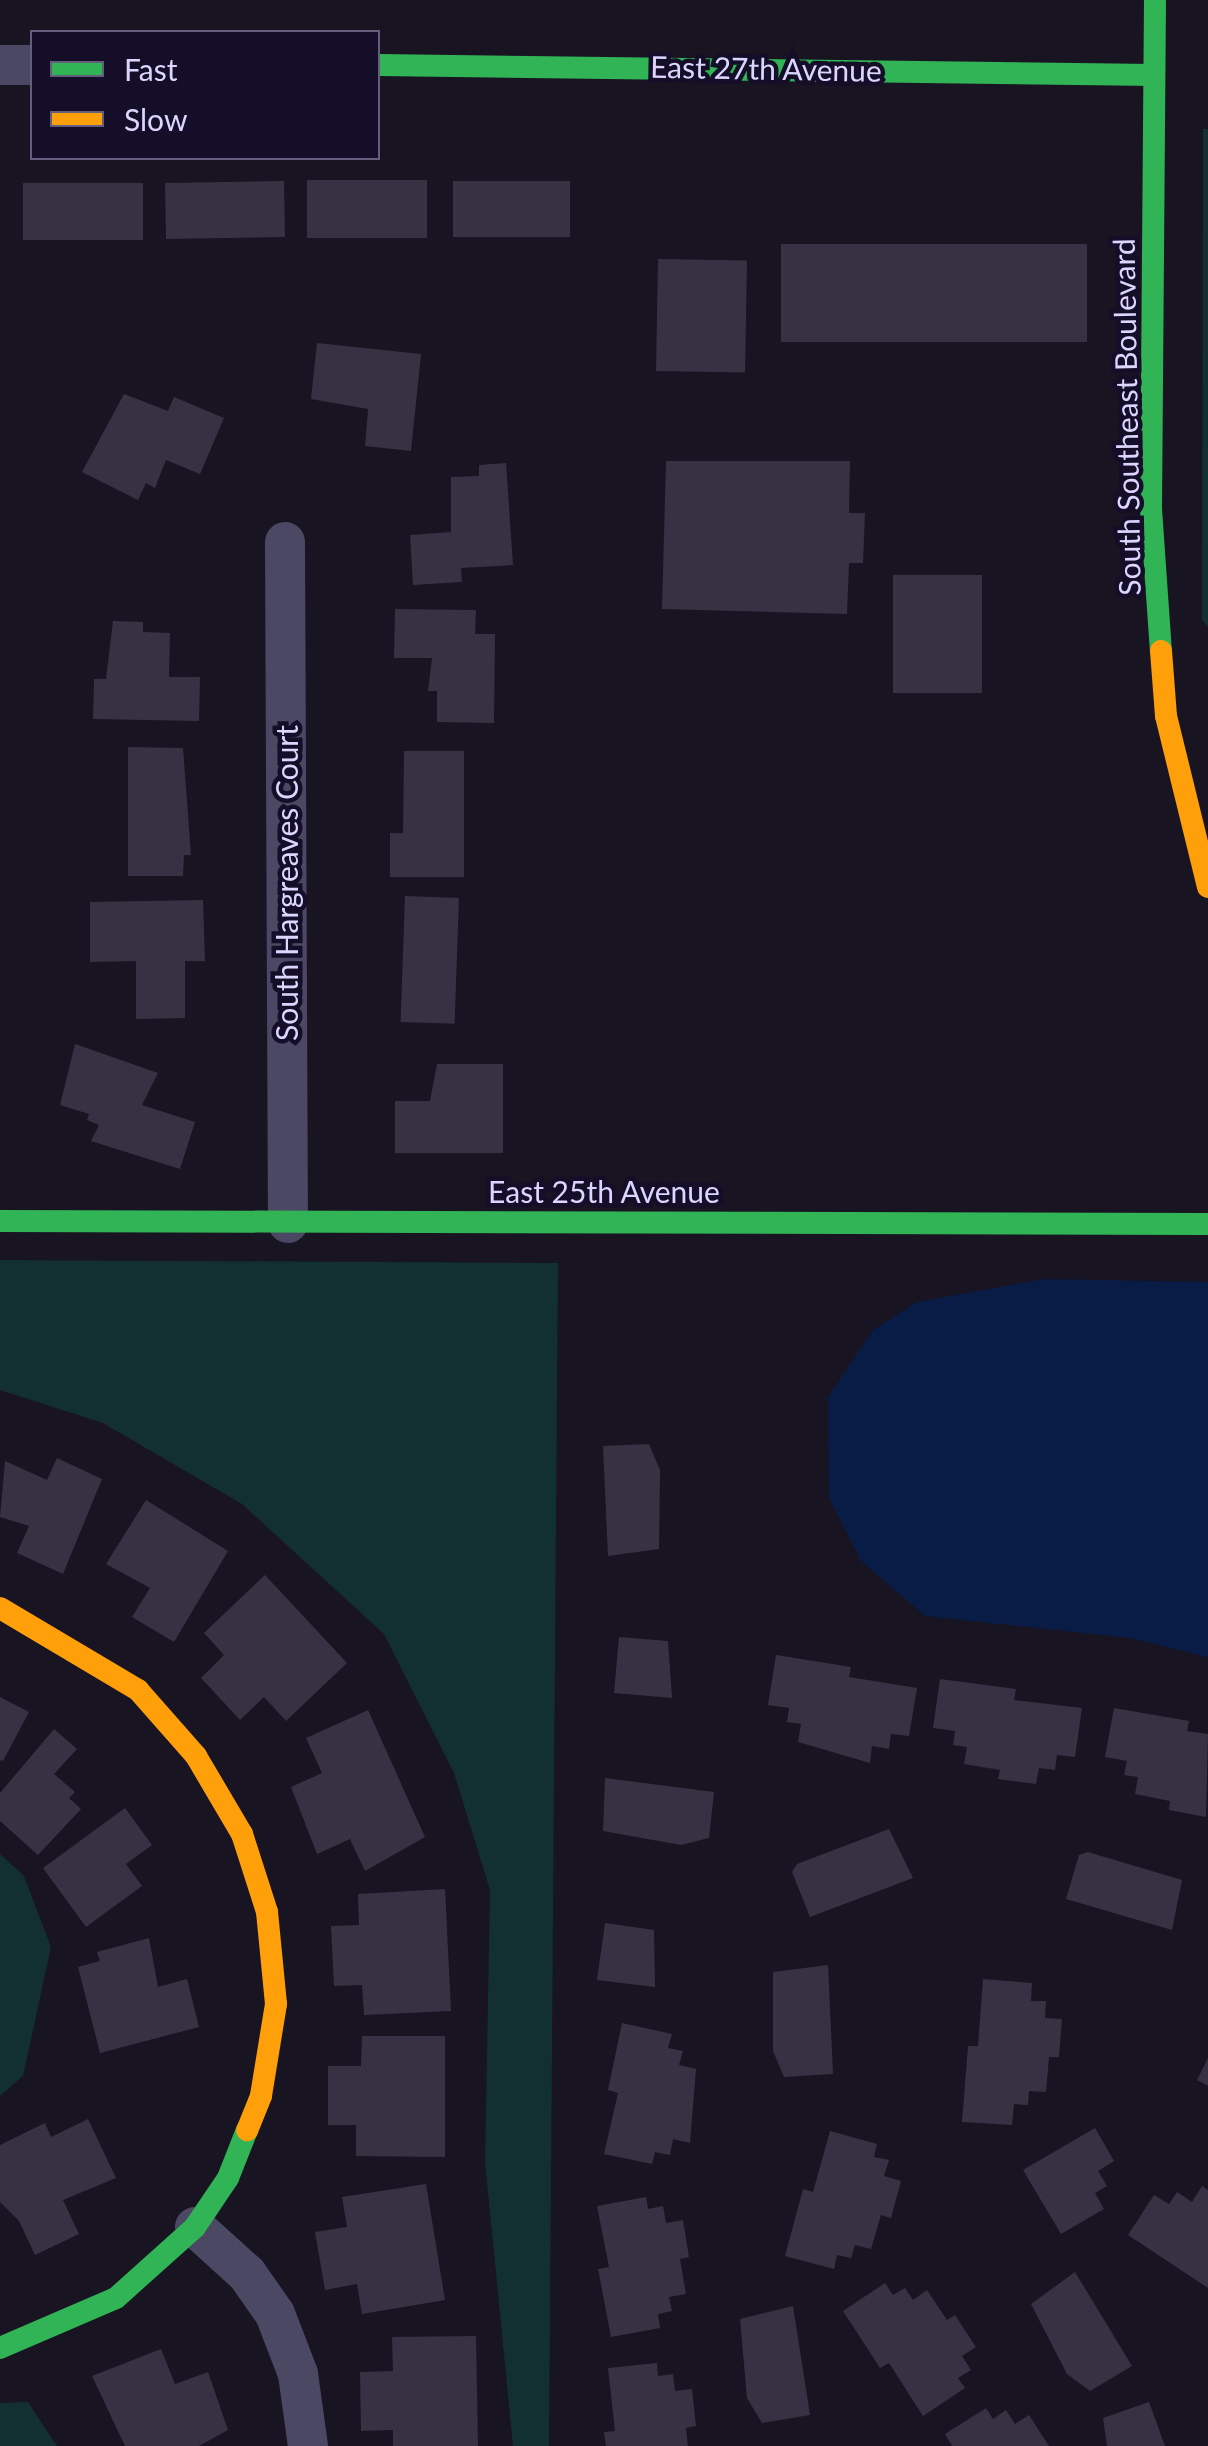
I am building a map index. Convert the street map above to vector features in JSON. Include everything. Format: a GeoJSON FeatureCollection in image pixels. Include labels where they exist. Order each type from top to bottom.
{"type":"FeatureCollection","features":[{"type":"Feature","properties":{"kind":"street","name":"South Southeast Boulevard"},"geometry":{"type":"LineString","coordinates":[[1155,0],[1153,528],[1166,716],[1208,887]]}},
{"type":"Feature","properties":{"kind":"street"},"geometry":{"type":"LineString","coordinates":[[0,65],[30,65]]}},
{"type":"Feature","properties":{"kind":"street","name":"East 27th Avenue"},"geometry":{"type":"LineString","coordinates":[[380,65],[1154,75]]}},
{"type":"Feature","properties":{"kind":"street","name":"South Hargreaves Court"},"geometry":{"type":"LineString","coordinates":[[284,542],[288,1224]]}},
{"type":"Feature","properties":{"kind":"street","name":"East 25th Avenue"},"geometry":{"type":"LineString","coordinates":[[0,1221],[1208,1224]]}},
{"type":"Feature","properties":{"kind":"street"},"geometry":{"type":"LineString","coordinates":[[0,1608],[138,1690],[196,1756],[242,1834],[262,1896],[276,2004],[261,2096],[228,2178],[195,2227],[116,2298],[0,2348]]}},
{"type":"Feature","properties":{"kind":"street"},"geometry":{"type":"LineString","coordinates":[[195,2227],[247,2274],[275,2314],[298,2374],[308,2446]]}},
{"type":"Feature","properties":{"kind":"green space"},"geometry":{"type":"Polygon","coordinates":[[[1203,129],[1208,129],[1208,627],[1202,620],[1203,129]]]}},
{"type":"Feature","properties":{"kind":"green space"},"geometry":{"type":"Polygon","coordinates":[[[0,1260],[558,1263],[549,2446],[513,2446],[485,2162],[490,1890],[454,1773],[384,1634],[242,1504],[103,1423],[0,1390],[0,1260]]]}},
{"type":"Feature","properties":{"kind":"green space"},"geometry":{"type":"Polygon","coordinates":[[[0,1854],[24,1876],[51,1947],[23,2076],[0,2096],[0,1854]]]}},
{"type":"Feature","properties":{"kind":"green space"},"geometry":{"type":"Polygon","coordinates":[[[28,2402],[57,2446],[0,2446],[0,2403],[28,2402]]]}},
{"type":"Feature","properties":{"kind":"water"},"geometry":{"type":"Polygon","coordinates":[[[1044,1279],[1208,1282],[1208,1657],[1130,1638],[925,1616],[861,1561],[829,1498],[828,1397],[873,1330],[917,1302],[1044,1279]]]}},
{"type":"Feature","properties":{"kind":"building"},"geometry":{"type":"Polygon","coordinates":[[[307,180],[427,180],[427,238],[307,238],[307,180]]]}},
{"type":"Feature","properties":{"kind":"building"},"geometry":{"type":"Polygon","coordinates":[[[284,181],[285,237],[166,239],[165,183],[284,181]]]}},
{"type":"Feature","properties":{"kind":"building"},"geometry":{"type":"Polygon","coordinates":[[[453,181],[570,181],[570,237],[453,237],[453,181]]]}},
{"type":"Feature","properties":{"kind":"building"},"geometry":{"type":"Polygon","coordinates":[[[23,183],[143,183],[143,240],[23,240],[23,183]]]}},
{"type":"Feature","properties":{"kind":"building"},"geometry":{"type":"Polygon","coordinates":[[[781,244],[1087,244],[1087,342],[781,342],[781,244]]]}},
{"type":"Feature","properties":{"kind":"building"},"geometry":{"type":"Polygon","coordinates":[[[658,259],[747,261],[745,373],[656,371],[658,259]]]}},
{"type":"Feature","properties":{"kind":"building"},"geometry":{"type":"Polygon","coordinates":[[[317,343],[421,354],[411,451],[365,446],[368,409],[311,399],[317,343]]]}},
{"type":"Feature","properties":{"kind":"building"},"geometry":{"type":"Polygon","coordinates":[[[124,394],[168,411],[174,397],[224,418],[200,474],[166,460],[155,488],[146,483],[138,500],[82,472],[124,394]]]}},
{"type":"Feature","properties":{"kind":"building"},"geometry":{"type":"Polygon","coordinates":[[[666,461],[850,461],[849,513],[865,513],[863,563],[849,563],[847,614],[662,609],[666,461]]]}},
{"type":"Feature","properties":{"kind":"building"},"geometry":{"type":"Polygon","coordinates":[[[506,463],[513,565],[461,568],[462,582],[413,585],[410,535],[451,532],[451,477],[479,476],[479,465],[506,463]]]}},
{"type":"Feature","properties":{"kind":"building"},"geometry":{"type":"Polygon","coordinates":[[[893,575],[982,575],[982,693],[893,693],[893,575]]]}},
{"type":"Feature","properties":{"kind":"building"},"geometry":{"type":"Polygon","coordinates":[[[395,609],[476,610],[475,634],[495,634],[494,723],[437,722],[437,691],[428,691],[432,658],[394,658],[395,609]]]}},
{"type":"Feature","properties":{"kind":"building"},"geometry":{"type":"Polygon","coordinates":[[[113,621],[143,622],[143,632],[170,633],[169,677],[200,677],[199,721],[93,719],[94,679],[106,679],[113,621]]]}},
{"type":"Feature","properties":{"kind":"building"},"geometry":{"type":"Polygon","coordinates":[[[128,747],[183,748],[191,855],[184,855],[183,876],[128,876],[128,747]]]}},
{"type":"Feature","properties":{"kind":"building"},"geometry":{"type":"Polygon","coordinates":[[[404,751],[464,751],[464,877],[390,877],[390,833],[403,833],[404,751]]]}},
{"type":"Feature","properties":{"kind":"building"},"geometry":{"type":"Polygon","coordinates":[[[405,896],[459,898],[455,1024],[401,1022],[405,896]]]}},
{"type":"Feature","properties":{"kind":"building"},"geometry":{"type":"Polygon","coordinates":[[[203,900],[205,961],[185,961],[185,1018],[136,1019],[136,961],[90,962],[90,902],[203,900]]]}},
{"type":"Feature","properties":{"kind":"building"},"geometry":{"type":"Polygon","coordinates":[[[75,1044],[158,1073],[142,1105],[195,1122],[180,1169],[91,1141],[99,1125],[87,1120],[89,1114],[60,1105],[75,1044]]]}},
{"type":"Feature","properties":{"kind":"building"},"geometry":{"type":"Polygon","coordinates":[[[437,1064],[503,1064],[503,1153],[395,1153],[395,1101],[430,1101],[437,1064]]]}},
{"type":"Feature","properties":{"kind":"building"},"geometry":{"type":"Polygon","coordinates":[[[649,1444],[660,1470],[659,1549],[608,1556],[603,1446],[649,1444]]]}},
{"type":"Feature","properties":{"kind":"building"},"geometry":{"type":"Polygon","coordinates":[[[57,1458],[102,1479],[63,1574],[17,1553],[29,1526],[0,1517],[5,1461],[47,1480],[57,1458]]]}},
{"type":"Feature","properties":{"kind":"building"},"geometry":{"type":"Polygon","coordinates":[[[146,1500],[228,1551],[174,1642],[132,1617],[150,1588],[106,1564],[146,1500]]]}},
{"type":"Feature","properties":{"kind":"building"},"geometry":{"type":"Polygon","coordinates":[[[265,1575],[347,1663],[286,1721],[264,1697],[240,1720],[201,1678],[224,1655],[204,1633],[265,1575]]]}},
{"type":"Feature","properties":{"kind":"building"},"geometry":{"type":"Polygon","coordinates":[[[619,1637],[668,1641],[672,1698],[614,1693],[619,1637]]]}},
{"type":"Feature","properties":{"kind":"building"},"geometry":{"type":"Polygon","coordinates":[[[776,1655],[851,1667],[849,1677],[917,1688],[909,1736],[891,1734],[889,1749],[872,1746],[870,1763],[798,1742],[801,1724],[787,1722],[789,1708],[768,1705],[776,1655]]]}},
{"type":"Feature","properties":{"kind":"building"},"geometry":{"type":"Polygon","coordinates":[[[940,1679],[1016,1689],[1014,1700],[1082,1708],[1075,1757],[1057,1755],[1055,1770],[1039,1768],[1036,1784],[998,1779],[1000,1770],[964,1764],[967,1747],[953,1745],[955,1731],[933,1728],[940,1679]]]}},
{"type":"Feature","properties":{"kind":"building"},"geometry":{"type":"Polygon","coordinates":[[[0,1697],[29,1712],[3,1761],[0,1760],[0,1697]]]}},
{"type":"Feature","properties":{"kind":"building"},"geometry":{"type":"Polygon","coordinates":[[[1114,1708],[1189,1721],[1187,1731],[1208,1734],[1206,1817],[1169,1810],[1170,1801],[1135,1794],[1138,1777],[1124,1775],[1127,1761],[1105,1757],[1114,1708]]]}},
{"type":"Feature","properties":{"kind":"building"},"geometry":{"type":"Polygon","coordinates":[[[368,1710],[425,1837],[365,1871],[350,1839],[317,1854],[291,1787],[322,1773],[306,1738],[368,1710]]]}},
{"type":"Feature","properties":{"kind":"building"},"geometry":{"type":"Polygon","coordinates":[[[54,1729],[77,1749],[54,1774],[75,1792],[69,1798],[81,1809],[38,1855],[0,1821],[0,1793],[54,1729]]]}},
{"type":"Feature","properties":{"kind":"building"},"geometry":{"type":"Polygon","coordinates":[[[605,1778],[714,1792],[709,1838],[681,1845],[603,1831],[605,1778]]]}},
{"type":"Feature","properties":{"kind":"building"},"geometry":{"type":"Polygon","coordinates":[[[125,1808],[152,1845],[126,1864],[142,1886],[86,1927],[43,1868],[125,1808]]]}},
{"type":"Feature","properties":{"kind":"building"},"geometry":{"type":"Polygon","coordinates":[[[889,1829],[913,1878],[810,1917],[792,1872],[797,1864],[889,1829]]]}},
{"type":"Feature","properties":{"kind":"building"},"geometry":{"type":"Polygon","coordinates":[[[1088,1852],[1182,1880],[1172,1930],[1066,1899],[1079,1855],[1088,1852]]]}},
{"type":"Feature","properties":{"kind":"building"},"geometry":{"type":"Polygon","coordinates":[[[445,1889],[451,2011],[364,2015],[362,1985],[334,1986],[331,1926],[359,1925],[358,1894],[445,1889]]]}},
{"type":"Feature","properties":{"kind":"building"},"geometry":{"type":"Polygon","coordinates":[[[605,1923],[654,1930],[655,1987],[597,1980],[605,1923]]]}},
{"type":"Feature","properties":{"kind":"building"},"geometry":{"type":"Polygon","coordinates":[[[149,1938],[158,1987],[187,1979],[199,2027],[100,2053],[78,1967],[100,1961],[97,1952],[149,1938]]]}},
{"type":"Feature","properties":{"kind":"building"},"geometry":{"type":"Polygon","coordinates":[[[828,1965],[833,2074],[784,2077],[773,2051],[773,1972],[828,1965]]]}},
{"type":"Feature","properties":{"kind":"building"},"geometry":{"type":"Polygon","coordinates":[[[983,1979],[1032,1983],[1031,2001],[1046,2001],[1045,2018],[1062,2019],[1059,2057],[1049,2057],[1046,2092],[1029,2091],[1028,2105],[1014,2104],[1012,2125],[962,2122],[968,2046],[978,2046],[983,1979]]]}},
{"type":"Feature","properties":{"kind":"building"},"geometry":{"type":"Polygon","coordinates":[[[622,2023],[672,2034],[668,2048],[683,2051],[679,2065],[696,2069],[690,2143],[673,2139],[670,2155],[655,2152],[652,2164],[604,2154],[618,2093],[608,2090],[622,2023]]]}},
{"type":"Feature","properties":{"kind":"building"},"geometry":{"type":"Polygon","coordinates":[[[362,2036],[445,2036],[445,2157],[356,2156],[356,2125],[328,2125],[328,2066],[361,2066],[362,2036]]]}},
{"type":"Feature","properties":{"kind":"building"},"geometry":{"type":"Polygon","coordinates":[[[1208,2058],[1208,2086],[1197,2080],[1208,2058]]]}},
{"type":"Feature","properties":{"kind":"building"},"geometry":{"type":"Polygon","coordinates":[[[88,2119],[116,2178],[63,2200],[79,2234],[35,2255],[19,2221],[0,2202],[0,2145],[45,2123],[51,2137],[88,2119]]]}},
{"type":"Feature","properties":{"kind":"building"},"geometry":{"type":"Polygon","coordinates":[[[1095,2128],[1114,2161],[1098,2171],[1107,2186],[1095,2193],[1104,2209],[1061,2234],[1023,2170],[1095,2128]]]}},
{"type":"Feature","properties":{"kind":"building"},"geometry":{"type":"Polygon","coordinates":[[[830,2131],[877,2144],[874,2157],[889,2160],[884,2176],[901,2181],[891,2218],[881,2215],[871,2249],[855,2245],[851,2258],[837,2255],[834,2269],[785,2256],[803,2189],[813,2192],[830,2131]]]}},
{"type":"Feature","properties":{"kind":"building"},"geometry":{"type":"Polygon","coordinates":[[[426,2184],[445,2300],[362,2314],[357,2284],[325,2290],[315,2232],[347,2227],[342,2197],[426,2184]]]}},
{"type":"Feature","properties":{"kind":"building"},"geometry":{"type":"Polygon","coordinates":[[[1202,2186],[1208,2190],[1208,2288],[1128,2235],[1154,2195],[1169,2204],[1177,2192],[1192,2202],[1202,2186]]]}},
{"type":"Feature","properties":{"kind":"building"},"geometry":{"type":"Polygon","coordinates":[[[646,2197],[648,2209],[663,2206],[666,2223],[683,2220],[689,2257],[680,2259],[686,2294],[669,2297],[672,2311],[658,2314],[660,2328],[611,2337],[598,2269],[609,2267],[597,2206],[646,2197]]]}},
{"type":"Feature","properties":{"kind":"building"},"geometry":{"type":"Polygon","coordinates":[[[1075,2272],[1132,2366],[1090,2391],[1067,2374],[1031,2304],[1075,2272]]]}},
{"type":"Feature","properties":{"kind":"building"},"geometry":{"type":"Polygon","coordinates":[[[885,2283],[893,2295],[905,2288],[913,2300],[927,2290],[947,2320],[955,2315],[976,2347],[962,2356],[971,2370],[958,2378],[965,2388],[923,2416],[889,2363],[880,2368],[843,2311],[885,2283]]]}},
{"type":"Feature","properties":{"kind":"building"},"geometry":{"type":"Polygon","coordinates":[[[793,2306],[810,2415],[762,2423],[747,2398],[740,2319],[793,2306]]]}},
{"type":"Feature","properties":{"kind":"building"},"geometry":{"type":"Polygon","coordinates":[[[476,2336],[478,2446],[393,2446],[393,2430],[361,2431],[360,2372],[393,2371],[392,2337],[476,2336]]]}},
{"type":"Feature","properties":{"kind":"building"},"geometry":{"type":"Polygon","coordinates":[[[161,2349],[175,2384],[208,2372],[228,2430],[199,2446],[125,2446],[92,2376],[161,2349]]]}},
{"type":"Feature","properties":{"kind":"building"},"geometry":{"type":"Polygon","coordinates":[[[657,2363],[658,2376],[673,2374],[675,2391],[692,2389],[696,2426],[686,2428],[688,2446],[606,2446],[604,2432],[615,2431],[608,2368],[657,2363]]]}},
{"type":"Feature","properties":{"kind":"building"},"geometry":{"type":"Polygon","coordinates":[[[1149,2402],[1165,2446],[1107,2446],[1103,2418],[1149,2402]]]}},
{"type":"Feature","properties":{"kind":"building"},"geometry":{"type":"Polygon","coordinates":[[[986,2408],[993,2419],[1006,2410],[1015,2424],[1029,2415],[1049,2446],[952,2446],[945,2434],[986,2408]]]}},
{"type":"Feature","properties":{"kind":"traffic: fast"},"geometry":{"type":"LineString","coordinates":[[1155,0],[1151,509],[1161,651]]}},
{"type":"Feature","properties":{"kind":"traffic: fast"},"geometry":{"type":"LineString","coordinates":[[380,65],[1154,75]]}},
{"type":"Feature","properties":{"kind":"traffic: fast"},"geometry":{"type":"LineString","coordinates":[[0,1221],[1208,1224]]}},
{"type":"Feature","properties":{"kind":"traffic: fast"},"geometry":{"type":"LineString","coordinates":[[0,2348],[116,2298],[195,2227],[228,2178],[247,2130]]}},
{"type":"Feature","properties":{"kind":"traffic: slow"},"geometry":{"type":"LineString","coordinates":[[1161,651],[1166,716],[1208,887]]}},
{"type":"Feature","properties":{"kind":"traffic: slow"},"geometry":{"type":"LineString","coordinates":[[0,1608],[138,1690],[196,1756],[242,1834],[267,1912],[276,2004],[261,2096],[247,2130]]}}]}
